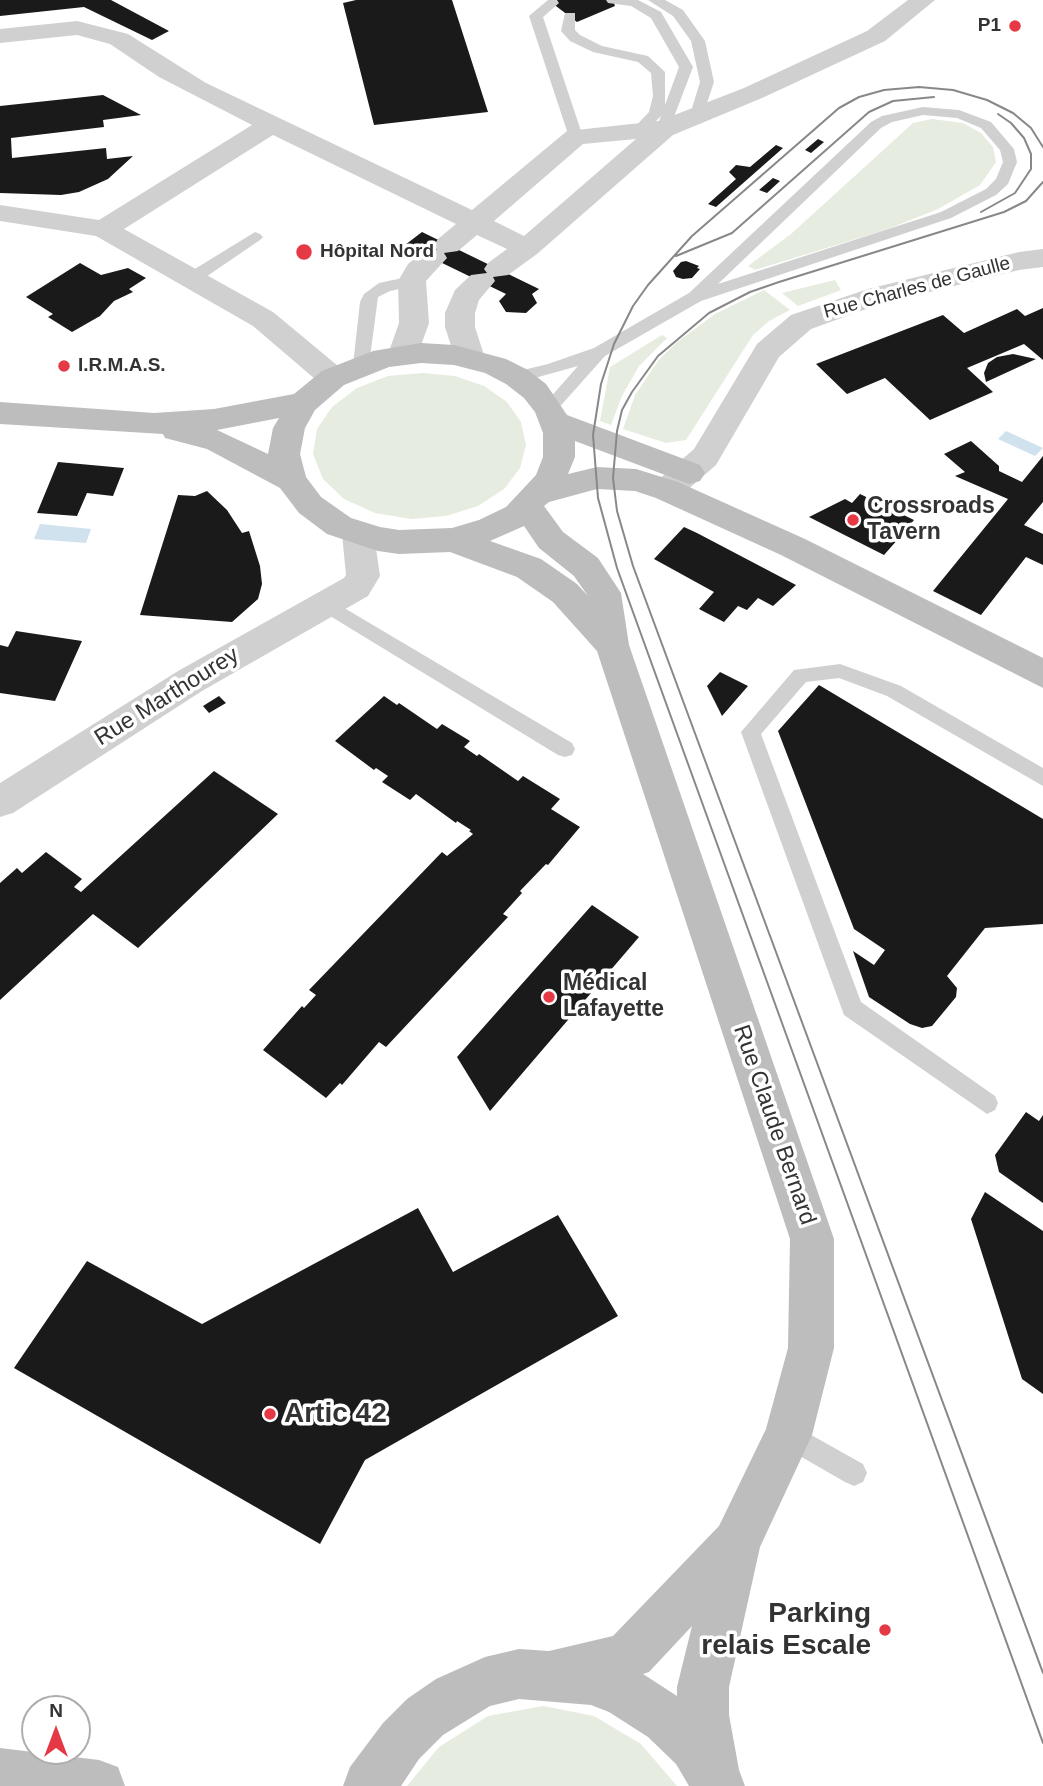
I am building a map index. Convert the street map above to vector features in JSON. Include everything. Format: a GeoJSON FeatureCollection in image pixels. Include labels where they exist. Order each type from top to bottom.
{"type":"FeatureCollection","features":[{"type":"Feature","properties":{"kind":"street"},"geometry":{"type":"LineString","coordinates":[[403,354],[414,323],[411,281],[418,270],[576,137],[650,130],[696,118],[876,36],[923,0]]}},
{"type":"Feature","properties":{"kind":"street"},"geometry":{"type":"LineString","coordinates":[[0,36],[77,28],[119,40],[167,72],[527,248]]}},
{"type":"Feature","properties":{"kind":"street"},"geometry":{"type":"LineString","coordinates":[[104,229],[272,124]]}},
{"type":"Feature","properties":{"kind":"street"},"geometry":{"type":"LineString","coordinates":[[470,358],[460,327],[460,313],[465,297],[489,275],[527,248],[650,130]]}},
{"type":"Feature","properties":{"kind":"street"},"geometry":{"type":"LineString","coordinates":[[0,213],[104,229],[263,319],[312,363],[347,371]]}},
{"type":"Feature","properties":{"kind":"street"},"geometry":{"type":"LineString","coordinates":[[0,237],[72,224]]}},
{"type":"Feature","properties":{"kind":"street","name":"Rue Charles de Gaulle"},"geometry":{"type":"LineString","coordinates":[[678,482],[705,457],[768,351],[801,322],[868,298],[1020,261],[1043,258]]}},
{"type":"Feature","properties":{"kind":"street"},"geometry":{"type":"LineString","coordinates":[[535,499],[550,480],[559,457],[559,433],[552,415],[535,391],[517,377],[470,358],[403,354],[347,371],[303,403],[285,440],[286,467],[290,480],[298,493],[323,517],[358,534],[399,542],[452,540],[490,529],[535,499],[597,478],[678,482]]}},
{"type":"Feature","properties":{"kind":"street"},"geometry":{"type":"LineString","coordinates":[[0,413],[154,424],[214,420],[303,403]]}},
{"type":"Feature","properties":{"kind":"street"},"geometry":{"type":"LineString","coordinates":[[552,415],[793,547],[1043,674]]}},
{"type":"Feature","properties":{"kind":"street"},"geometry":{"type":"LineString","coordinates":[[154,424],[216,441],[290,480]]}},
{"type":"Feature","properties":{"kind":"street","name":"Rue Claude Bernard"},"geometry":{"type":"LineString","coordinates":[[535,499],[551,540],[586,567],[600,585],[611,645],[812,1239],[811,1348],[788,1435],[736,1543],[631,1654],[608,1664],[552,1675]]}},
{"type":"Feature","properties":{"kind":"street","name":"Rue Marthourey"},"geometry":{"type":"LineString","coordinates":[[0,802],[190,681],[356,587],[363,579],[358,534]]}},
{"type":"Feature","properties":{"kind":"street","name":"Rue Claude Bernard"},"geometry":{"type":"LineString","coordinates":[[452,540],[529,568],[543,576],[565,593],[611,645]]}},
{"type":"Feature","properties":{"kind":"street","name":"Rue Marthourey"},"geometry":{"type":"LineString","coordinates":[[330,600],[377,587],[399,542]]}},
{"type":"Feature","properties":{"kind":"street"},"geometry":{"type":"LineString","coordinates":[[717,1782],[706,1743],[703,1687],[736,1543]]}},
{"type":"Feature","properties":{"kind":"street"},"geometry":{"type":"LineString","coordinates":[[371,1779],[425,1717],[454,1697],[485,1682],[519,1674],[591,1680],[621,1690],[666,1719],[694,1746],[717,1782]]}},
{"type":"Feature","properties":{"kind":"street"},"geometry":{"type":"LineString","coordinates":[[0,1774],[99,1786]]}},
{"type":"Feature","properties":{"kind":"lane"},"geometry":{"type":"LineString","coordinates":[[613,0],[634,3],[656,15],[686,67],[650,130]]}},
{"type":"Feature","properties":{"kind":"lane"},"geometry":{"type":"LineString","coordinates":[[655,0],[678,13],[698,41],[707,82],[696,118]]}},
{"type":"Feature","properties":{"kind":"lane"},"geometry":{"type":"LineString","coordinates":[[552,3],[536,16],[576,137]]}},
{"type":"Feature","properties":{"kind":"lane"},"geometry":{"type":"LineString","coordinates":[[569,16],[568,31],[575,38],[598,48],[643,59],[658,72],[660,96],[650,130]]}},
{"type":"Feature","properties":{"kind":"lane"},"geometry":{"type":"LineString","coordinates":[[517,377],[552,369],[600,352],[695,297],[946,215],[991,192],[1003,181],[1010,162],[1007,149],[986,125],[959,114],[923,111],[887,119],[876,125],[847,151],[695,297]]}},
{"type":"Feature","properties":{"kind":"lane"},"geometry":{"type":"LineString","coordinates":[[191,279],[256,237]]}},
{"type":"Feature","properties":{"kind":"lane"},"geometry":{"type":"LineString","coordinates":[[347,371],[372,294],[385,287],[411,281]]}},
{"type":"Feature","properties":{"kind":"lane"},"geometry":{"type":"LineString","coordinates":[[552,415],[600,352]]}},
{"type":"Feature","properties":{"kind":"lane"},"geometry":{"type":"LineString","coordinates":[[330,600],[565,748]]}},
{"type":"Feature","properties":{"kind":"lane"},"geometry":{"type":"LineString","coordinates":[[987,1103],[852,1009],[751,732],[801,675],[840,671],[894,691],[1043,778]]}},
{"type":"Feature","properties":{"kind":"lane"},"geometry":{"type":"LineString","coordinates":[[788,1435],[855,1473]]}},
{"type":"Feature","properties":{"kind":"shaded area"},"geometry":{"type":"Polygon","coordinates":[[[932,119],[963,123],[981,133],[993,147],[996,162],[980,185],[938,209],[888,229],[755,270],[748,266],[791,234],[913,123],[932,119]]]}},
{"type":"Feature","properties":{"kind":"shaded area"},"geometry":{"type":"Polygon","coordinates":[[[835,280],[841,290],[798,306],[782,293],[835,280]]]}},
{"type":"Feature","properties":{"kind":"shaded area"},"geometry":{"type":"Polygon","coordinates":[[[764,290],[790,310],[769,321],[753,335],[686,440],[666,443],[623,429],[635,395],[658,361],[676,343],[715,314],[764,290]]]}},
{"type":"Feature","properties":{"kind":"shaded area"},"geometry":{"type":"Polygon","coordinates":[[[662,335],[667,338],[639,366],[622,396],[611,425],[600,421],[610,367],[662,335]]]}},
{"type":"Feature","properties":{"kind":"shaded area"},"geometry":{"type":"Polygon","coordinates":[[[423,373],[455,376],[484,386],[507,402],[521,422],[526,445],[520,468],[504,489],[478,506],[446,516],[411,519],[375,513],[344,499],[323,479],[313,454],[317,429],[332,407],[357,388],[388,376],[423,373]]]}},
{"type":"Feature","properties":{"kind":"shaded area"},"geometry":{"type":"Polygon","coordinates":[[[543,1706],[594,1716],[641,1744],[677,1786],[407,1786],[439,1747],[488,1716],[543,1706]]]}},
{"type":"Feature","properties":{"kind":"water"},"geometry":{"type":"Polygon","coordinates":[[[1006,431],[1043,448],[1035,456],[998,439],[1006,431]]]}},
{"type":"Feature","properties":{"kind":"water"},"geometry":{"type":"Polygon","coordinates":[[[40,524],[91,529],[86,543],[34,539],[40,524]]]}},
{"type":"Feature","properties":{"kind":"building"},"geometry":{"type":"Polygon","coordinates":[[[0,0],[111,0],[169,31],[152,40],[84,7],[0,16],[0,0]]]}},
{"type":"Feature","properties":{"kind":"building"},"geometry":{"type":"Polygon","coordinates":[[[356,0],[452,0],[488,112],[374,125],[343,3],[356,0]]]}},
{"type":"Feature","properties":{"kind":"building"},"geometry":{"type":"Polygon","coordinates":[[[548,0],[613,0],[615,6],[577,22],[548,0]]]}},
{"type":"Feature","properties":{"kind":"building"},"geometry":{"type":"Polygon","coordinates":[[[103,95],[141,115],[103,120],[104,127],[11,138],[12,158],[106,148],[107,159],[133,156],[108,179],[79,192],[61,195],[0,193],[0,106],[103,95]]]}},
{"type":"Feature","properties":{"kind":"building"},"geometry":{"type":"Polygon","coordinates":[[[818,139],[824,142],[811,153],[805,150],[818,139]]]}},
{"type":"Feature","properties":{"kind":"building"},"geometry":{"type":"Polygon","coordinates":[[[776,145],[783,148],[716,207],[708,204],[736,179],[729,172],[736,165],[750,167],[776,145]]]}},
{"type":"Feature","properties":{"kind":"building"},"geometry":{"type":"Polygon","coordinates":[[[773,178],[780,181],[767,193],[759,190],[773,178]]]}},
{"type":"Feature","properties":{"kind":"building"},"geometry":{"type":"Polygon","coordinates":[[[422,232],[539,289],[532,294],[537,303],[526,313],[506,312],[499,301],[506,294],[405,245],[422,232]]]}},
{"type":"Feature","properties":{"kind":"building"},"geometry":{"type":"Polygon","coordinates":[[[681,262],[699,266],[697,268],[700,269],[692,278],[676,277],[673,271],[681,262]]]}},
{"type":"Feature","properties":{"kind":"building"},"geometry":{"type":"Polygon","coordinates":[[[80,263],[101,275],[128,268],[146,278],[129,289],[133,292],[114,301],[100,316],[72,332],[48,317],[53,314],[26,297],[80,263]]]}},
{"type":"Feature","properties":{"kind":"building"},"geometry":{"type":"Polygon","coordinates":[[[1043,308],[1043,360],[1024,344],[967,368],[993,392],[930,420],[885,378],[847,394],[816,364],[943,315],[964,333],[1017,309],[1025,316],[1043,308]]]}},
{"type":"Feature","properties":{"kind":"building"},"geometry":{"type":"Polygon","coordinates":[[[1013,354],[1036,359],[986,382],[984,373],[988,363],[997,357],[1013,354]]]}},
{"type":"Feature","properties":{"kind":"building"},"geometry":{"type":"Polygon","coordinates":[[[971,441],[999,466],[999,471],[1022,482],[1043,456],[1043,502],[1024,525],[1043,534],[1043,565],[1026,557],[981,615],[933,591],[1008,499],[955,476],[965,472],[944,454],[971,441]]]}},
{"type":"Feature","properties":{"kind":"building"},"geometry":{"type":"Polygon","coordinates":[[[58,462],[124,468],[113,496],[87,493],[77,516],[37,513],[58,462]]]}},
{"type":"Feature","properties":{"kind":"building"},"geometry":{"type":"Polygon","coordinates":[[[207,491],[227,510],[242,533],[249,531],[260,566],[262,584],[258,599],[232,622],[140,615],[178,495],[195,496],[207,491]]]}},
{"type":"Feature","properties":{"kind":"building"},"geometry":{"type":"Polygon","coordinates":[[[860,494],[914,520],[903,533],[907,535],[903,540],[899,538],[884,555],[809,517],[845,499],[852,503],[860,494]]]}},
{"type":"Feature","properties":{"kind":"building"},"geometry":{"type":"Polygon","coordinates":[[[684,527],[796,585],[773,606],[758,598],[747,610],[738,606],[724,622],[699,609],[714,592],[654,559],[684,527]]]}},
{"type":"Feature","properties":{"kind":"building"},"geometry":{"type":"Polygon","coordinates":[[[16,631],[82,641],[55,701],[0,693],[0,645],[8,647],[16,631]]]}},
{"type":"Feature","properties":{"kind":"building"},"geometry":{"type":"Polygon","coordinates":[[[720,672],[748,686],[722,716],[707,686],[720,672]]]}},
{"type":"Feature","properties":{"kind":"building"},"geometry":{"type":"Polygon","coordinates":[[[819,685],[1043,819],[1043,924],[985,928],[947,976],[957,988],[956,997],[932,1026],[922,1028],[910,1024],[869,997],[853,951],[874,965],[885,950],[854,929],[778,731],[819,685]]]}},
{"type":"Feature","properties":{"kind":"building"},"geometry":{"type":"Polygon","coordinates":[[[219,696],[226,703],[209,713],[203,706],[219,696]]]}},
{"type":"Feature","properties":{"kind":"building"},"geometry":{"type":"Polygon","coordinates":[[[384,696],[437,729],[442,724],[470,741],[464,747],[518,781],[523,776],[560,799],[551,809],[580,827],[548,865],[520,891],[522,893],[503,914],[508,917],[386,1047],[379,1042],[342,1085],[340,1083],[326,1098],[263,1050],[302,1006],[304,1008],[316,995],[309,990],[442,852],[447,856],[473,834],[469,831],[471,830],[457,821],[456,823],[416,794],[410,800],[382,782],[388,776],[376,768],[374,770],[335,741],[384,696]]]}},
{"type":"Feature","properties":{"kind":"building"},"geometry":{"type":"Polygon","coordinates":[[[214,771],[278,814],[138,948],[93,914],[0,1000],[0,883],[17,868],[22,873],[46,852],[82,879],[74,887],[81,892],[214,771]]]}},
{"type":"Feature","properties":{"kind":"building","name":"Médical Lafayette"},"geometry":{"type":"Polygon","coordinates":[[[592,905],[639,937],[490,1111],[457,1057],[592,905]]]}},
{"type":"Feature","properties":{"kind":"building"},"geometry":{"type":"Polygon","coordinates":[[[1026,1112],[1039,1121],[1043,1115],[1043,1203],[999,1172],[995,1155],[1026,1112]]]}},
{"type":"Feature","properties":{"kind":"building"},"geometry":{"type":"Polygon","coordinates":[[[985,1192],[1043,1231],[1043,1394],[1022,1379],[971,1219],[985,1192]]]}},
{"type":"Feature","properties":{"kind":"building","name":"Artic 42"},"geometry":{"type":"Polygon","coordinates":[[[418,1208],[453,1272],[558,1215],[618,1316],[365,1460],[320,1544],[14,1368],[87,1261],[202,1324],[418,1208]]]}},
{"type":"Feature","properties":{"kind":"tram line"},"geometry":{"type":"LineString","coordinates":[[1043,147],[1031,128],[1013,113],[987,100],[953,90],[919,87],[884,90],[859,97],[839,108],[692,236],[648,285],[633,306],[614,344],[601,384],[593,435],[598,498],[617,568],[1043,1743]]}},
{"type":"Feature","properties":{"kind":"tram line"},"geometry":{"type":"LineString","coordinates":[[676,256],[732,233],[869,112],[893,101],[934,97]]}},
{"type":"Feature","properties":{"kind":"tram line"},"geometry":{"type":"LineString","coordinates":[[981,212],[1015,193],[1031,169],[1031,154],[1024,138],[1011,123],[998,114]]}},
{"type":"Feature","properties":{"kind":"tram line"},"geometry":{"type":"LineString","coordinates":[[1043,182],[1026,201],[1004,212],[779,282],[750,292],[709,313],[658,356],[632,392],[622,410],[617,431],[613,478],[617,511],[633,566],[1043,1673]]}},
{"type":"Feature","properties":{"kind":"place","name":"P1"},"geometry":{"type":"Point","coordinates":[1015,26]}},
{"type":"Feature","properties":{"kind":"place","name":"Hôpital Nord"},"geometry":{"type":"Point","coordinates":[304,252]}},
{"type":"Feature","properties":{"kind":"place","name":"I.R.M.A.S."},"geometry":{"type":"Point","coordinates":[64,366]}},
{"type":"Feature","properties":{"kind":"place","name":"Crossroads Tavern"},"geometry":{"type":"Point","coordinates":[853,520]}},
{"type":"Feature","properties":{"kind":"place","name":"Médical Lafayette"},"geometry":{"type":"Point","coordinates":[549,997]}},
{"type":"Feature","properties":{"kind":"place","name":"Artic 42"},"geometry":{"type":"Point","coordinates":[270,1414]}},
{"type":"Feature","properties":{"kind":"place","name":"Parking relais Escale"},"geometry":{"type":"Point","coordinates":[885,1630]}}]}
